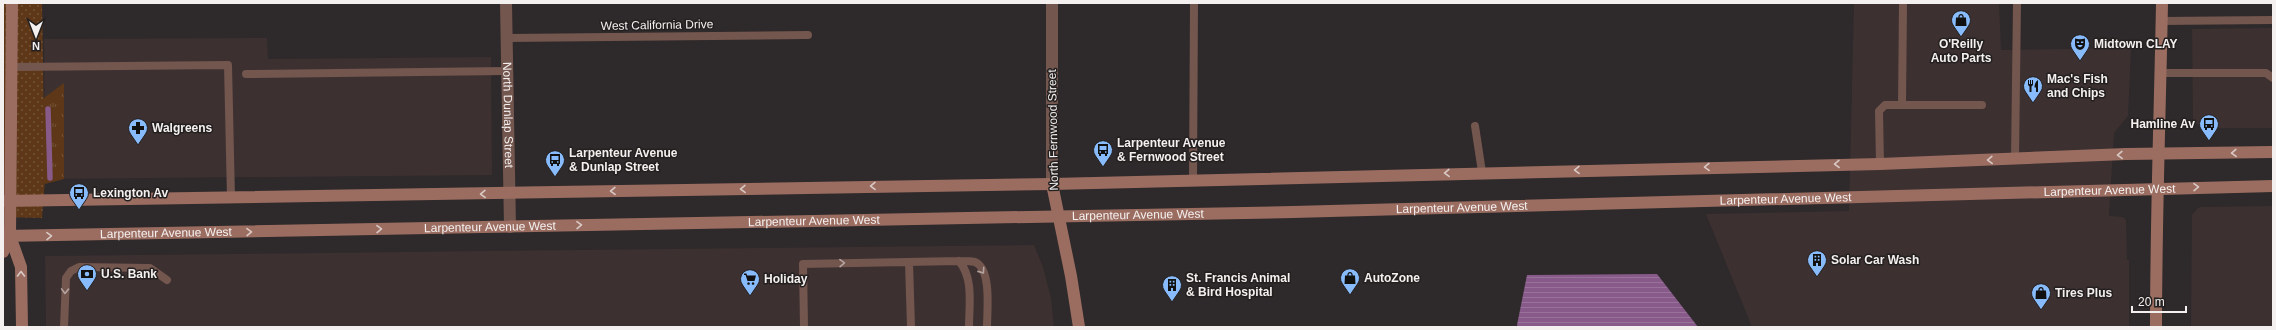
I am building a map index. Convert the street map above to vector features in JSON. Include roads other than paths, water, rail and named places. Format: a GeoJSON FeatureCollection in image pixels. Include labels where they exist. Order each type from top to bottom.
{"type":"FeatureCollection","features":[{"type":"Feature","properties":{"kind":"main road"},"geometry":{"type":"LineString","coordinates":[[3,252],[7,236],[7,201],[13,68],[12,3]]}},
{"type":"Feature","properties":{"kind":"main road"},"geometry":{"type":"LineString","coordinates":[[2156,327],[2157,188],[2162,3]]}},
{"type":"Feature","properties":{"kind":"main road"},"geometry":{"type":"LineString","coordinates":[[7,201],[1052,184],[1192,179],[1880,164],[2273,152]]}},
{"type":"Feature","properties":{"kind":"main road","name":"North Fernwood Street"},"geometry":{"type":"LineString","coordinates":[[1052,184],[1071,276],[1079,327]]}},
{"type":"Feature","properties":{"kind":"main road","name":"Larpenteur Avenue West"},"geometry":{"type":"LineString","coordinates":[[7,236],[1058,216],[2273,186]]}},
{"type":"Feature","properties":{"kind":"main road"},"geometry":{"type":"LineString","coordinates":[[7,236],[21,267],[22,327]]}},
{"type":"Feature","properties":{"kind":"street","name":"North Dunlap Street"},"geometry":{"type":"LineString","coordinates":[[506,3],[508,194],[510,227]]}},
{"type":"Feature","properties":{"kind":"street","name":"North Fernwood Street"},"geometry":{"type":"LineString","coordinates":[[1052,3],[1052,184]]}},
{"type":"Feature","properties":{"kind":"lane"},"geometry":{"type":"LineString","coordinates":[[1192,179],[1194,3]]}},
{"type":"Feature","properties":{"kind":"lane"},"geometry":{"type":"LineString","coordinates":[[2015,159],[2017,3]]}},
{"type":"Feature","properties":{"kind":"lane"},"geometry":{"type":"LineString","coordinates":[[1902,105],[1903,5]]}},
{"type":"Feature","properties":{"kind":"lane"},"geometry":{"type":"LineString","coordinates":[[2161,21],[2273,20]]}},
{"type":"Feature","properties":{"kind":"lane","name":"West California Drive"},"geometry":{"type":"LineString","coordinates":[[506,38],[808,35]]}},
{"type":"Feature","properties":{"kind":"lane"},"geometry":{"type":"LineString","coordinates":[[13,68],[228,65],[231,198]]}},
{"type":"Feature","properties":{"kind":"lane"},"geometry":{"type":"LineString","coordinates":[[246,74],[506,71]]}},
{"type":"Feature","properties":{"kind":"lane"},"geometry":{"type":"LineString","coordinates":[[2160,74],[2266,73],[2273,78]]}},
{"type":"Feature","properties":{"kind":"lane"},"geometry":{"type":"LineString","coordinates":[[1880,164],[1879,111],[1885,105],[1982,105]]}},
{"type":"Feature","properties":{"kind":"lane"},"geometry":{"type":"LineString","coordinates":[[1475,126],[1482,172]]}},
{"type":"Feature","properties":{"kind":"lane"},"geometry":{"type":"LineString","coordinates":[[959,261],[966,269],[968,278],[968,327]]}},
{"type":"Feature","properties":{"kind":"lane"},"geometry":{"type":"LineString","coordinates":[[804,327],[803,264],[959,261],[974,262],[981,267],[986,276],[987,327]]}},
{"type":"Feature","properties":{"kind":"lane"},"geometry":{"type":"LineString","coordinates":[[909,262],[911,327]]}},
{"type":"Feature","properties":{"kind":"lane"},"geometry":{"type":"LineString","coordinates":[[64,327],[66,278],[71,271],[80,266],[150,268],[167,280]]}},
{"type":"Feature","properties":{"kind":"waterway"},"geometry":{"type":"LineString","coordinates":[[48,109],[50,178]]}},
{"type":"Feature","properties":{"kind":"place","name":"O'Reilly Auto Parts"},"geometry":{"type":"Point","coordinates":[1961,37]}},
{"type":"Feature","properties":{"kind":"place","name":"Midtown CLAY"},"geometry":{"type":"Point","coordinates":[2080,61]}},
{"type":"Feature","properties":{"kind":"place","name":"Mac's Fish and Chips"},"geometry":{"type":"Point","coordinates":[2033,103]}},
{"type":"Feature","properties":{"kind":"place","name":"Hamline Av"},"geometry":{"type":"Point","coordinates":[2209,141]}},
{"type":"Feature","properties":{"kind":"place","name":"Walgreens"},"geometry":{"type":"Point","coordinates":[138,145]}},
{"type":"Feature","properties":{"kind":"place","name":"Larpenteur Avenue & Fernwood Street"},"geometry":{"type":"Point","coordinates":[1103,167]}},
{"type":"Feature","properties":{"kind":"place","name":"Larpenteur Avenue & Dunlap Street"},"geometry":{"type":"Point","coordinates":[555,177]}},
{"type":"Feature","properties":{"kind":"place","name":"Lexington Av"},"geometry":{"type":"Point","coordinates":[79,210]}},
{"type":"Feature","properties":{"kind":"place","name":"Solar Car Wash"},"geometry":{"type":"Point","coordinates":[1817,277]}},
{"type":"Feature","properties":{"kind":"place","name":"U.S. Bank"},"geometry":{"type":"Point","coordinates":[87,291]}},
{"type":"Feature","properties":{"kind":"place","name":"AutoZone"},"geometry":{"type":"Point","coordinates":[1350,295]}},
{"type":"Feature","properties":{"kind":"place","name":"Holiday"},"geometry":{"type":"Point","coordinates":[750,296]}},
{"type":"Feature","properties":{"kind":"place","name":"St. Francis Animal & Bird Hospital"},"geometry":{"type":"Point","coordinates":[1172,302]}},
{"type":"Feature","properties":{"kind":"place","name":"Tires Plus"},"geometry":{"type":"Point","coordinates":[2041,310]}}]}
